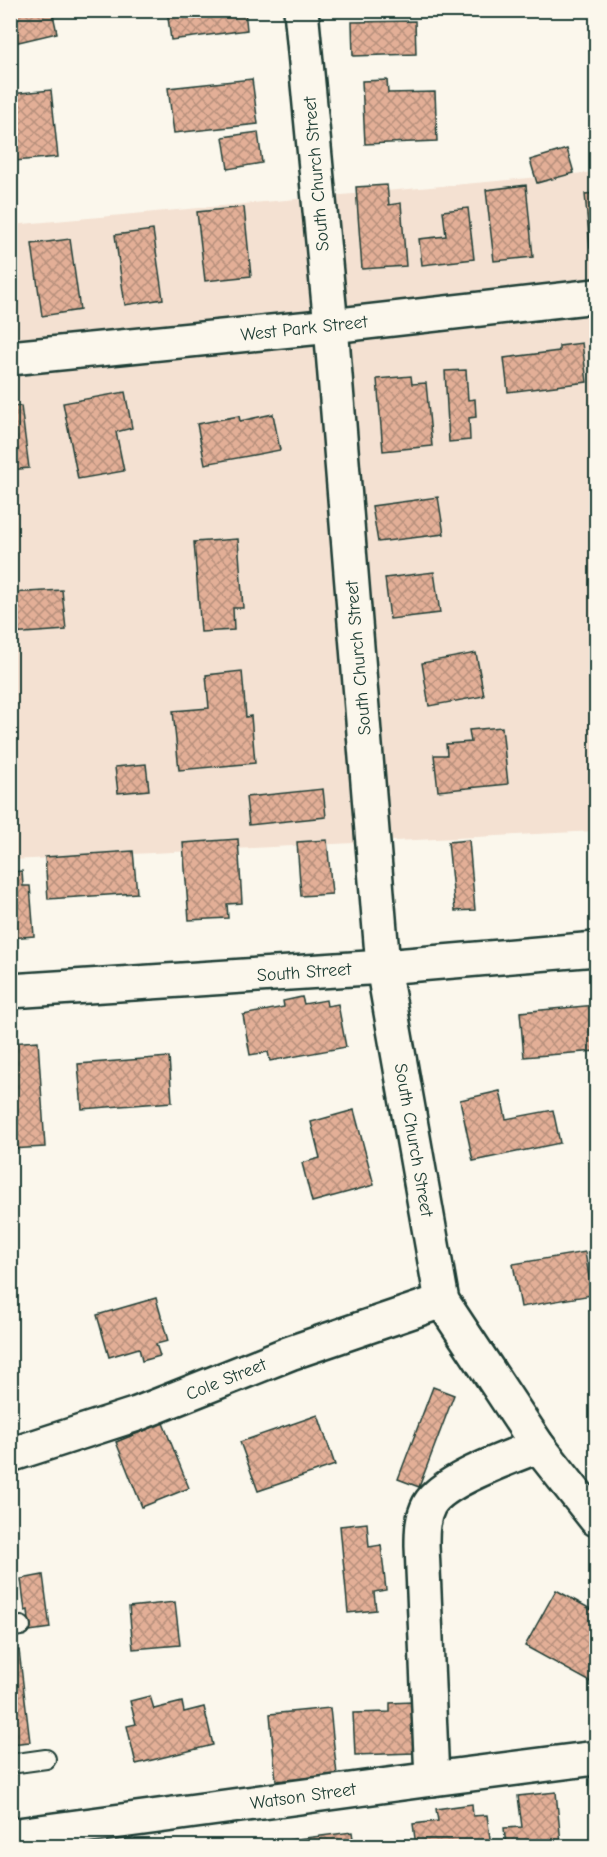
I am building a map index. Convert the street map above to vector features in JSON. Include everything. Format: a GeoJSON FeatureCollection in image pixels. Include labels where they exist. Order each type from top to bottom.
{"type":"FeatureCollection","features":[{"type":"Feature","properties":{"kind":"street","name":"South Church Street"},"geometry":{"type":"LineString","coordinates":[[301,10],[330,326],[383,967],[442,1301]]}},
{"type":"Feature","properties":{"kind":"street","name":"West Park Street"},"geometry":{"type":"LineString","coordinates":[[10,358],[597,296]]}},
{"type":"Feature","properties":{"kind":"street","name":"South Street"},"geometry":{"type":"LineString","coordinates":[[10,991],[383,967],[597,949]]}},
{"type":"Feature","properties":{"kind":"street"},"geometry":{"type":"LineString","coordinates":[[442,1301],[538,1446],[591,1502]]}},
{"type":"Feature","properties":{"kind":"street","name":"Cole Street"},"geometry":{"type":"LineString","coordinates":[[10,1455],[137,1414],[290,1353],[442,1301]]}},
{"type":"Feature","properties":{"kind":"street"},"geometry":{"type":"LineString","coordinates":[[432,1779],[422,1546],[422,1526],[426,1511],[436,1495],[455,1483],[490,1465],[538,1446]]}},
{"type":"Feature","properties":{"kind":"street","name":"Watson Street"},"geometry":{"type":"LineString","coordinates":[[10,1836],[597,1758]]}},
{"type":"Feature","properties":{"kind":"lane"},"geometry":{"type":"LineString","coordinates":[[10,1764],[46,1759]]}},
{"type":"Feature","properties":{"kind":"shaded area"},"geometry":{"type":"Polygon","coordinates":[[[596,172],[596,831],[11,860],[11,225],[596,172]]]}},
{"type":"Feature","properties":{"kind":"building"},"geometry":{"type":"Polygon","coordinates":[[[10,10],[52,10],[57,33],[10,44],[10,10]]]}},
{"type":"Feature","properties":{"kind":"building"},"geometry":{"type":"Polygon","coordinates":[[[167,10],[245,10],[247,30],[171,40],[167,10]]]}},
{"type":"Feature","properties":{"kind":"building"},"geometry":{"type":"Polygon","coordinates":[[[415,21],[416,54],[353,56],[352,22],[415,21]]]}},
{"type":"Feature","properties":{"kind":"building"},"geometry":{"type":"Polygon","coordinates":[[[252,79],[258,124],[174,133],[168,88],[252,79]]]}},
{"type":"Feature","properties":{"kind":"building"},"geometry":{"type":"Polygon","coordinates":[[[387,80],[388,93],[435,92],[437,141],[365,144],[362,81],[387,80]]]}},
{"type":"Feature","properties":{"kind":"building"},"geometry":{"type":"Polygon","coordinates":[[[51,90],[58,157],[15,161],[10,94],[51,90]]]}},
{"type":"Feature","properties":{"kind":"building"},"geometry":{"type":"Polygon","coordinates":[[[258,132],[262,163],[228,169],[223,137],[258,132]]]}},
{"type":"Feature","properties":{"kind":"building"},"geometry":{"type":"Polygon","coordinates":[[[567,149],[574,173],[537,183],[530,160],[567,149]]]}},
{"type":"Feature","properties":{"kind":"building"},"geometry":{"type":"Polygon","coordinates":[[[387,185],[389,205],[401,203],[406,266],[362,269],[356,187],[387,185]]]}},
{"type":"Feature","properties":{"kind":"building"},"geometry":{"type":"Polygon","coordinates":[[[526,185],[533,257],[494,261],[486,190],[526,185]]]}},
{"type":"Feature","properties":{"kind":"building"},"geometry":{"type":"Polygon","coordinates":[[[596,193],[596,248],[590,248],[585,194],[596,193]]]}},
{"type":"Feature","properties":{"kind":"building"},"geometry":{"type":"Polygon","coordinates":[[[244,207],[251,276],[205,281],[197,212],[244,207]]]}},
{"type":"Feature","properties":{"kind":"building"},"geometry":{"type":"Polygon","coordinates":[[[468,208],[474,259],[422,265],[419,239],[446,236],[443,211],[468,208]]]}},
{"type":"Feature","properties":{"kind":"building"},"geometry":{"type":"Polygon","coordinates":[[[153,230],[163,299],[125,305],[115,235],[153,230]]]}},
{"type":"Feature","properties":{"kind":"building"},"geometry":{"type":"Polygon","coordinates":[[[70,239],[80,310],[42,316],[32,244],[70,239]]]}},
{"type":"Feature","properties":{"kind":"building"},"geometry":{"type":"Polygon","coordinates":[[[582,343],[587,382],[508,392],[504,358],[559,351],[559,346],[582,343]]]}},
{"type":"Feature","properties":{"kind":"building"},"geometry":{"type":"Polygon","coordinates":[[[466,370],[468,400],[475,399],[476,417],[469,418],[470,440],[449,442],[445,371],[466,370]]]}},
{"type":"Feature","properties":{"kind":"building"},"geometry":{"type":"Polygon","coordinates":[[[411,376],[412,384],[426,383],[432,446],[383,451],[377,379],[411,376]]]}},
{"type":"Feature","properties":{"kind":"building"},"geometry":{"type":"Polygon","coordinates":[[[125,392],[132,428],[116,432],[124,471],[78,479],[63,403],[125,392]]]}},
{"type":"Feature","properties":{"kind":"building"},"geometry":{"type":"Polygon","coordinates":[[[21,406],[29,468],[10,470],[10,407],[21,406]]]}},
{"type":"Feature","properties":{"kind":"building"},"geometry":{"type":"Polygon","coordinates":[[[273,414],[280,450],[205,464],[197,424],[239,416],[240,421],[273,414]]]}},
{"type":"Feature","properties":{"kind":"building"},"geometry":{"type":"Polygon","coordinates":[[[438,497],[444,534],[378,542],[372,506],[438,497]]]}},
{"type":"Feature","properties":{"kind":"building"},"geometry":{"type":"Polygon","coordinates":[[[238,539],[243,608],[233,608],[234,630],[201,632],[194,542],[238,539]]]}},
{"type":"Feature","properties":{"kind":"building"},"geometry":{"type":"Polygon","coordinates":[[[434,572],[440,613],[390,619],[385,578],[434,572]]]}},
{"type":"Feature","properties":{"kind":"building"},"geometry":{"type":"Polygon","coordinates":[[[62,590],[66,630],[10,634],[10,593],[62,590]]]}},
{"type":"Feature","properties":{"kind":"building"},"geometry":{"type":"Polygon","coordinates":[[[476,653],[484,696],[429,706],[422,663],[476,653]]]}},
{"type":"Feature","properties":{"kind":"building"},"geometry":{"type":"Polygon","coordinates":[[[242,671],[246,717],[251,716],[255,763],[179,770],[173,711],[209,708],[206,675],[242,671]]]}},
{"type":"Feature","properties":{"kind":"building"},"geometry":{"type":"Polygon","coordinates":[[[502,727],[508,784],[438,791],[434,755],[447,755],[446,744],[471,742],[469,730],[502,727]]]}},
{"type":"Feature","properties":{"kind":"building"},"geometry":{"type":"Polygon","coordinates":[[[146,764],[149,790],[118,793],[115,767],[146,764]]]}},
{"type":"Feature","properties":{"kind":"building"},"geometry":{"type":"Polygon","coordinates":[[[323,789],[326,817],[249,825],[246,797],[323,789]]]}},
{"type":"Feature","properties":{"kind":"building"},"geometry":{"type":"Polygon","coordinates":[[[238,839],[242,903],[227,904],[228,918],[189,920],[183,843],[238,839]]]}},
{"type":"Feature","properties":{"kind":"building"},"geometry":{"type":"Polygon","coordinates":[[[327,840],[332,894],[301,896],[297,842],[327,840]]]}},
{"type":"Feature","properties":{"kind":"building"},"geometry":{"type":"Polygon","coordinates":[[[469,840],[475,910],[455,911],[448,842],[469,840]]]}},
{"type":"Feature","properties":{"kind":"building"},"geometry":{"type":"Polygon","coordinates":[[[133,851],[137,893],[48,899],[45,857],[133,851]]]}},
{"type":"Feature","properties":{"kind":"building"},"geometry":{"type":"Polygon","coordinates":[[[22,871],[23,886],[30,886],[34,936],[10,938],[10,872],[22,871]]]}},
{"type":"Feature","properties":{"kind":"building"},"geometry":{"type":"Polygon","coordinates":[[[302,997],[304,1004],[326,1000],[327,1006],[338,1004],[346,1047],[270,1061],[268,1052],[250,1055],[243,1015],[284,1007],[283,1001],[302,997]]]}},
{"type":"Feature","properties":{"kind":"building"},"geometry":{"type":"Polygon","coordinates":[[[596,1005],[596,1051],[524,1057],[520,1012],[596,1005]]]}},
{"type":"Feature","properties":{"kind":"building"},"geometry":{"type":"Polygon","coordinates":[[[38,1041],[45,1147],[10,1149],[10,1043],[38,1041]]]}},
{"type":"Feature","properties":{"kind":"building"},"geometry":{"type":"Polygon","coordinates":[[[169,1057],[172,1102],[82,1109],[78,1064],[169,1057]]]}},
{"type":"Feature","properties":{"kind":"building"},"geometry":{"type":"Polygon","coordinates":[[[500,1091],[506,1119],[553,1110],[560,1143],[473,1161],[460,1100],[500,1091]]]}},
{"type":"Feature","properties":{"kind":"building"},"geometry":{"type":"Polygon","coordinates":[[[354,1110],[374,1185],[312,1202],[302,1163],[320,1158],[311,1122],[354,1110]]]}},
{"type":"Feature","properties":{"kind":"building"},"geometry":{"type":"Polygon","coordinates":[[[585,1252],[592,1295],[521,1307],[513,1264],[585,1252]]]}},
{"type":"Feature","properties":{"kind":"building"},"geometry":{"type":"Polygon","coordinates":[[[156,1298],[168,1341],[156,1344],[160,1356],[142,1361],[139,1348],[109,1357],[97,1315],[156,1298]]]}},
{"type":"Feature","properties":{"kind":"building"},"geometry":{"type":"Polygon","coordinates":[[[433,1387],[454,1395],[419,1487],[398,1479],[433,1387]]]}},
{"type":"Feature","properties":{"kind":"building"},"geometry":{"type":"Polygon","coordinates":[[[318,1415],[335,1465],[258,1491],[240,1442],[318,1415]]]}},
{"type":"Feature","properties":{"kind":"building"},"geometry":{"type":"Polygon","coordinates":[[[163,1423],[189,1488],[142,1507],[116,1442],[163,1423]]]}},
{"type":"Feature","properties":{"kind":"building"},"geometry":{"type":"Polygon","coordinates":[[[367,1523],[369,1547],[381,1545],[386,1590],[374,1592],[376,1610],[348,1613],[340,1526],[367,1523]]]}},
{"type":"Feature","properties":{"kind":"building"},"geometry":{"type":"Polygon","coordinates":[[[43,1575],[50,1628],[30,1631],[21,1579],[43,1575]]]}},
{"type":"Feature","properties":{"kind":"building"},"geometry":{"type":"Polygon","coordinates":[[[556,1590],[596,1612],[596,1685],[525,1646],[556,1590]]]}},
{"type":"Feature","properties":{"kind":"building"},"geometry":{"type":"Polygon","coordinates":[[[175,1602],[180,1645],[133,1649],[129,1607],[175,1602]]]}},
{"type":"Feature","properties":{"kind":"building"},"geometry":{"type":"Polygon","coordinates":[[[19,1650],[30,1742],[10,1744],[10,1651],[19,1650]]]}},
{"type":"Feature","properties":{"kind":"building"},"geometry":{"type":"Polygon","coordinates":[[[150,1696],[154,1709],[182,1702],[184,1712],[204,1707],[213,1745],[136,1764],[127,1726],[136,1724],[130,1701],[150,1696]]]}},
{"type":"Feature","properties":{"kind":"building"},"geometry":{"type":"Polygon","coordinates":[[[412,1702],[414,1753],[355,1755],[353,1713],[390,1712],[390,1703],[412,1702]]]}},
{"type":"Feature","properties":{"kind":"building"},"geometry":{"type":"Polygon","coordinates":[[[330,1708],[337,1775],[276,1781],[270,1714],[330,1708]]]}},
{"type":"Feature","properties":{"kind":"building"},"geometry":{"type":"Polygon","coordinates":[[[556,1792],[561,1843],[506,1846],[504,1828],[522,1827],[518,1796],[556,1792]]]}},
{"type":"Feature","properties":{"kind":"building"},"geometry":{"type":"Polygon","coordinates":[[[472,1804],[473,1816],[487,1815],[491,1846],[416,1846],[413,1824],[438,1821],[436,1809],[472,1804]]]}},
{"type":"Feature","properties":{"kind":"building"},"geometry":{"type":"Polygon","coordinates":[[[352,1832],[354,1846],[291,1846],[290,1840],[352,1832]]]}}]}
